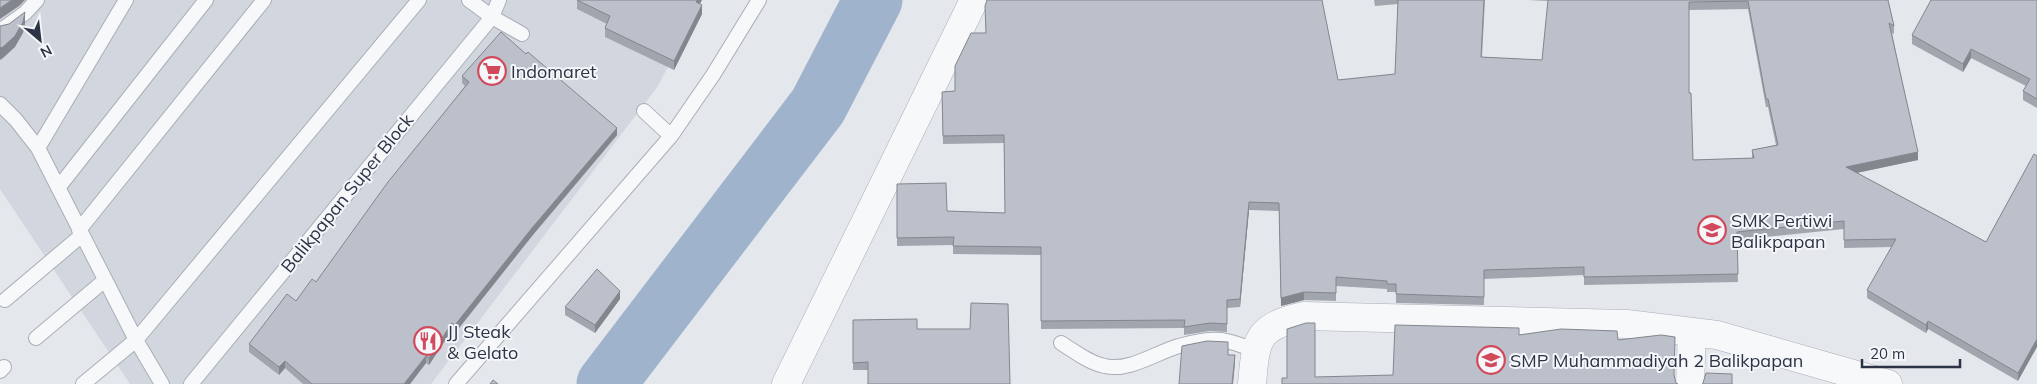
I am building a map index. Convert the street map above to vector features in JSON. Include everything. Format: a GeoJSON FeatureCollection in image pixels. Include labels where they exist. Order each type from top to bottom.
{"type":"FeatureCollection","features":[{"type":"Feature","properties":{"kind":"street"},"geometry":{"type":"LineString","coordinates":[[786,384],[974,0]]}},
{"type":"Feature","properties":{"kind":"street"},"geometry":{"type":"LineString","coordinates":[[1252,384],[1255,350],[1264,333],[1281,322],[1304,316],[1627,324],[1717,335],[1888,384]]}},
{"type":"Feature","properties":{"kind":"street"},"geometry":{"type":"LineString","coordinates":[[1690,384],[1692,332]]}},
{"type":"Feature","properties":{"kind":"lane"},"geometry":{"type":"LineString","coordinates":[[0,29],[25,13],[37,0]]}},
{"type":"Feature","properties":{"kind":"lane"},"geometry":{"type":"LineString","coordinates":[[38,148],[126,0]]}},
{"type":"Feature","properties":{"kind":"lane"},"geometry":{"type":"LineString","coordinates":[[58,188],[206,0]]}},
{"type":"Feature","properties":{"kind":"lane"},"geometry":{"type":"LineString","coordinates":[[5,300],[81,232],[264,0]]}},
{"type":"Feature","properties":{"kind":"lane"},"geometry":{"type":"LineString","coordinates":[[83,384],[136,340],[419,0]]}},
{"type":"Feature","properties":{"kind":"lane"},"geometry":{"type":"LineString","coordinates":[[468,0],[492,17],[522,34]]}},
{"type":"Feature","properties":{"kind":"lane","name":"Balikpapan Super Block"},"geometry":{"type":"LineString","coordinates":[[191,384],[492,17],[499,0]]}},
{"type":"Feature","properties":{"kind":"lane"},"geometry":{"type":"LineString","coordinates":[[456,384],[670,136],[713,75],[759,0]]}},
{"type":"Feature","properties":{"kind":"lane"},"geometry":{"type":"LineString","coordinates":[[0,104],[16,120],[38,148],[136,340],[162,384]]}},
{"type":"Feature","properties":{"kind":"lane"},"geometry":{"type":"LineString","coordinates":[[644,111],[670,136]]}},
{"type":"Feature","properties":{"kind":"lane"},"geometry":{"type":"LineString","coordinates":[[36,338],[105,280]]}},
{"type":"Feature","properties":{"kind":"lane"},"geometry":{"type":"LineString","coordinates":[[1061,343],[1083,357],[1105,366],[1117,367],[1198,342],[1222,340],[1255,350]]}},
{"type":"Feature","properties":{"kind":"shaded area"},"geometry":{"type":"Polygon","coordinates":[[[0,0],[702,0],[658,86],[431,384],[130,384],[0,189],[0,0]]]}},
{"type":"Feature","properties":{"kind":"building"},"geometry":{"type":"Polygon","coordinates":[[[0,0],[12,0],[0,8],[0,0]]]}},
{"type":"Feature","properties":{"kind":"building"},"geometry":{"type":"Polygon","coordinates":[[[577,0],[697,0],[696,2],[702,5],[674,61],[605,28],[610,16],[577,0]]]}},
{"type":"Feature","properties":{"kind":"building"},"geometry":{"type":"Polygon","coordinates":[[[987,0],[1322,0],[1338,80],[1395,74],[1398,0],[1484,0],[1481,57],[1542,60],[1548,0],[1888,0],[1894,26],[1889,23],[1918,152],[1846,167],[1986,242],[2034,154],[2037,156],[2037,339],[2018,373],[1928,321],[1926,325],[1867,290],[1896,239],[1844,240],[1844,221],[1737,232],[1738,274],[1584,277],[1584,267],[1484,270],[1484,297],[1396,294],[1396,284],[1387,284],[1387,281],[1336,277],[1336,293],[1304,292],[1281,298],[1279,203],[1249,202],[1240,299],[1227,300],[1227,324],[1210,323],[1184,327],[1185,320],[1041,321],[1041,247],[953,246],[954,237],[897,238],[897,184],[946,183],[947,211],[1005,213],[1004,135],[943,136],[942,92],[955,91],[955,66],[971,33],[986,33],[985,6],[987,0]],[[1748,1],[1689,2],[1689,93],[1691,93],[1693,160],[1754,158],[1752,150],[1778,145],[1768,99],[1766,99],[1748,1]]]}},
{"type":"Feature","properties":{"kind":"building"},"geometry":{"type":"Polygon","coordinates":[[[1931,0],[2037,0],[2037,99],[2023,91],[2030,79],[1971,49],[1963,64],[1912,35],[1931,0]]]}},
{"type":"Feature","properties":{"kind":"building"},"geometry":{"type":"Polygon","coordinates":[[[25,12],[23,22],[15,36],[0,48],[0,26],[9,24],[25,12]]]}},
{"type":"Feature","properties":{"kind":"building"},"geometry":{"type":"Polygon","coordinates":[[[501,32],[526,54],[528,52],[617,128],[532,228],[455,325],[452,323],[429,358],[426,356],[404,384],[312,384],[285,361],[279,367],[249,344],[287,294],[296,301],[312,279],[316,282],[388,182],[469,82],[462,76],[501,32]]]}},
{"type":"Feature","properties":{"kind":"building"},"geometry":{"type":"Polygon","coordinates":[[[597,269],[620,291],[595,325],[565,307],[597,269]]]}},
{"type":"Feature","properties":{"kind":"building"},"geometry":{"type":"Polygon","coordinates":[[[971,303],[1008,304],[1010,384],[868,384],[868,362],[853,363],[853,320],[917,319],[917,329],[970,329],[971,303]]]}},
{"type":"Feature","properties":{"kind":"building"},"geometry":{"type":"Polygon","coordinates":[[[1306,323],[1315,323],[1315,377],[1393,375],[1395,325],[1519,328],[1519,335],[1561,329],[1617,331],[1618,340],[1661,335],[1675,337],[1674,375],[1678,384],[1282,384],[1282,378],[1287,378],[1287,329],[1306,323]]]}},
{"type":"Feature","properties":{"kind":"building"},"geometry":{"type":"Polygon","coordinates":[[[1207,341],[1228,342],[1228,355],[1235,355],[1232,384],[1179,384],[1182,346],[1207,341]]]}},
{"type":"Feature","properties":{"kind":"building"},"geometry":{"type":"Polygon","coordinates":[[[1706,373],[1732,374],[1732,384],[1702,384],[1706,373]]]}},
{"type":"Feature","properties":{"kind":"building"},"geometry":{"type":"Polygon","coordinates":[[[493,380],[498,384],[490,384],[493,380]]]}},
{"type":"Feature","properties":{"kind":"waterway"},"geometry":{"type":"LineString","coordinates":[[606,384],[818,106],[873,0]]}},
{"type":"Feature","properties":{"kind":"place","name":"Indomaret"},"geometry":{"type":"Point","coordinates":[492,71]}},
{"type":"Feature","properties":{"kind":"place","name":"SMK Pertiwi Balikpapan"},"geometry":{"type":"Point","coordinates":[1712,230]}},
{"type":"Feature","properties":{"kind":"place","name":"JJ Steak & Gelato"},"geometry":{"type":"Point","coordinates":[428,341]}},
{"type":"Feature","properties":{"kind":"place","name":"SMP Muhammadiyah 2 Balikpapan"},"geometry":{"type":"Point","coordinates":[1491,360]}}]}
